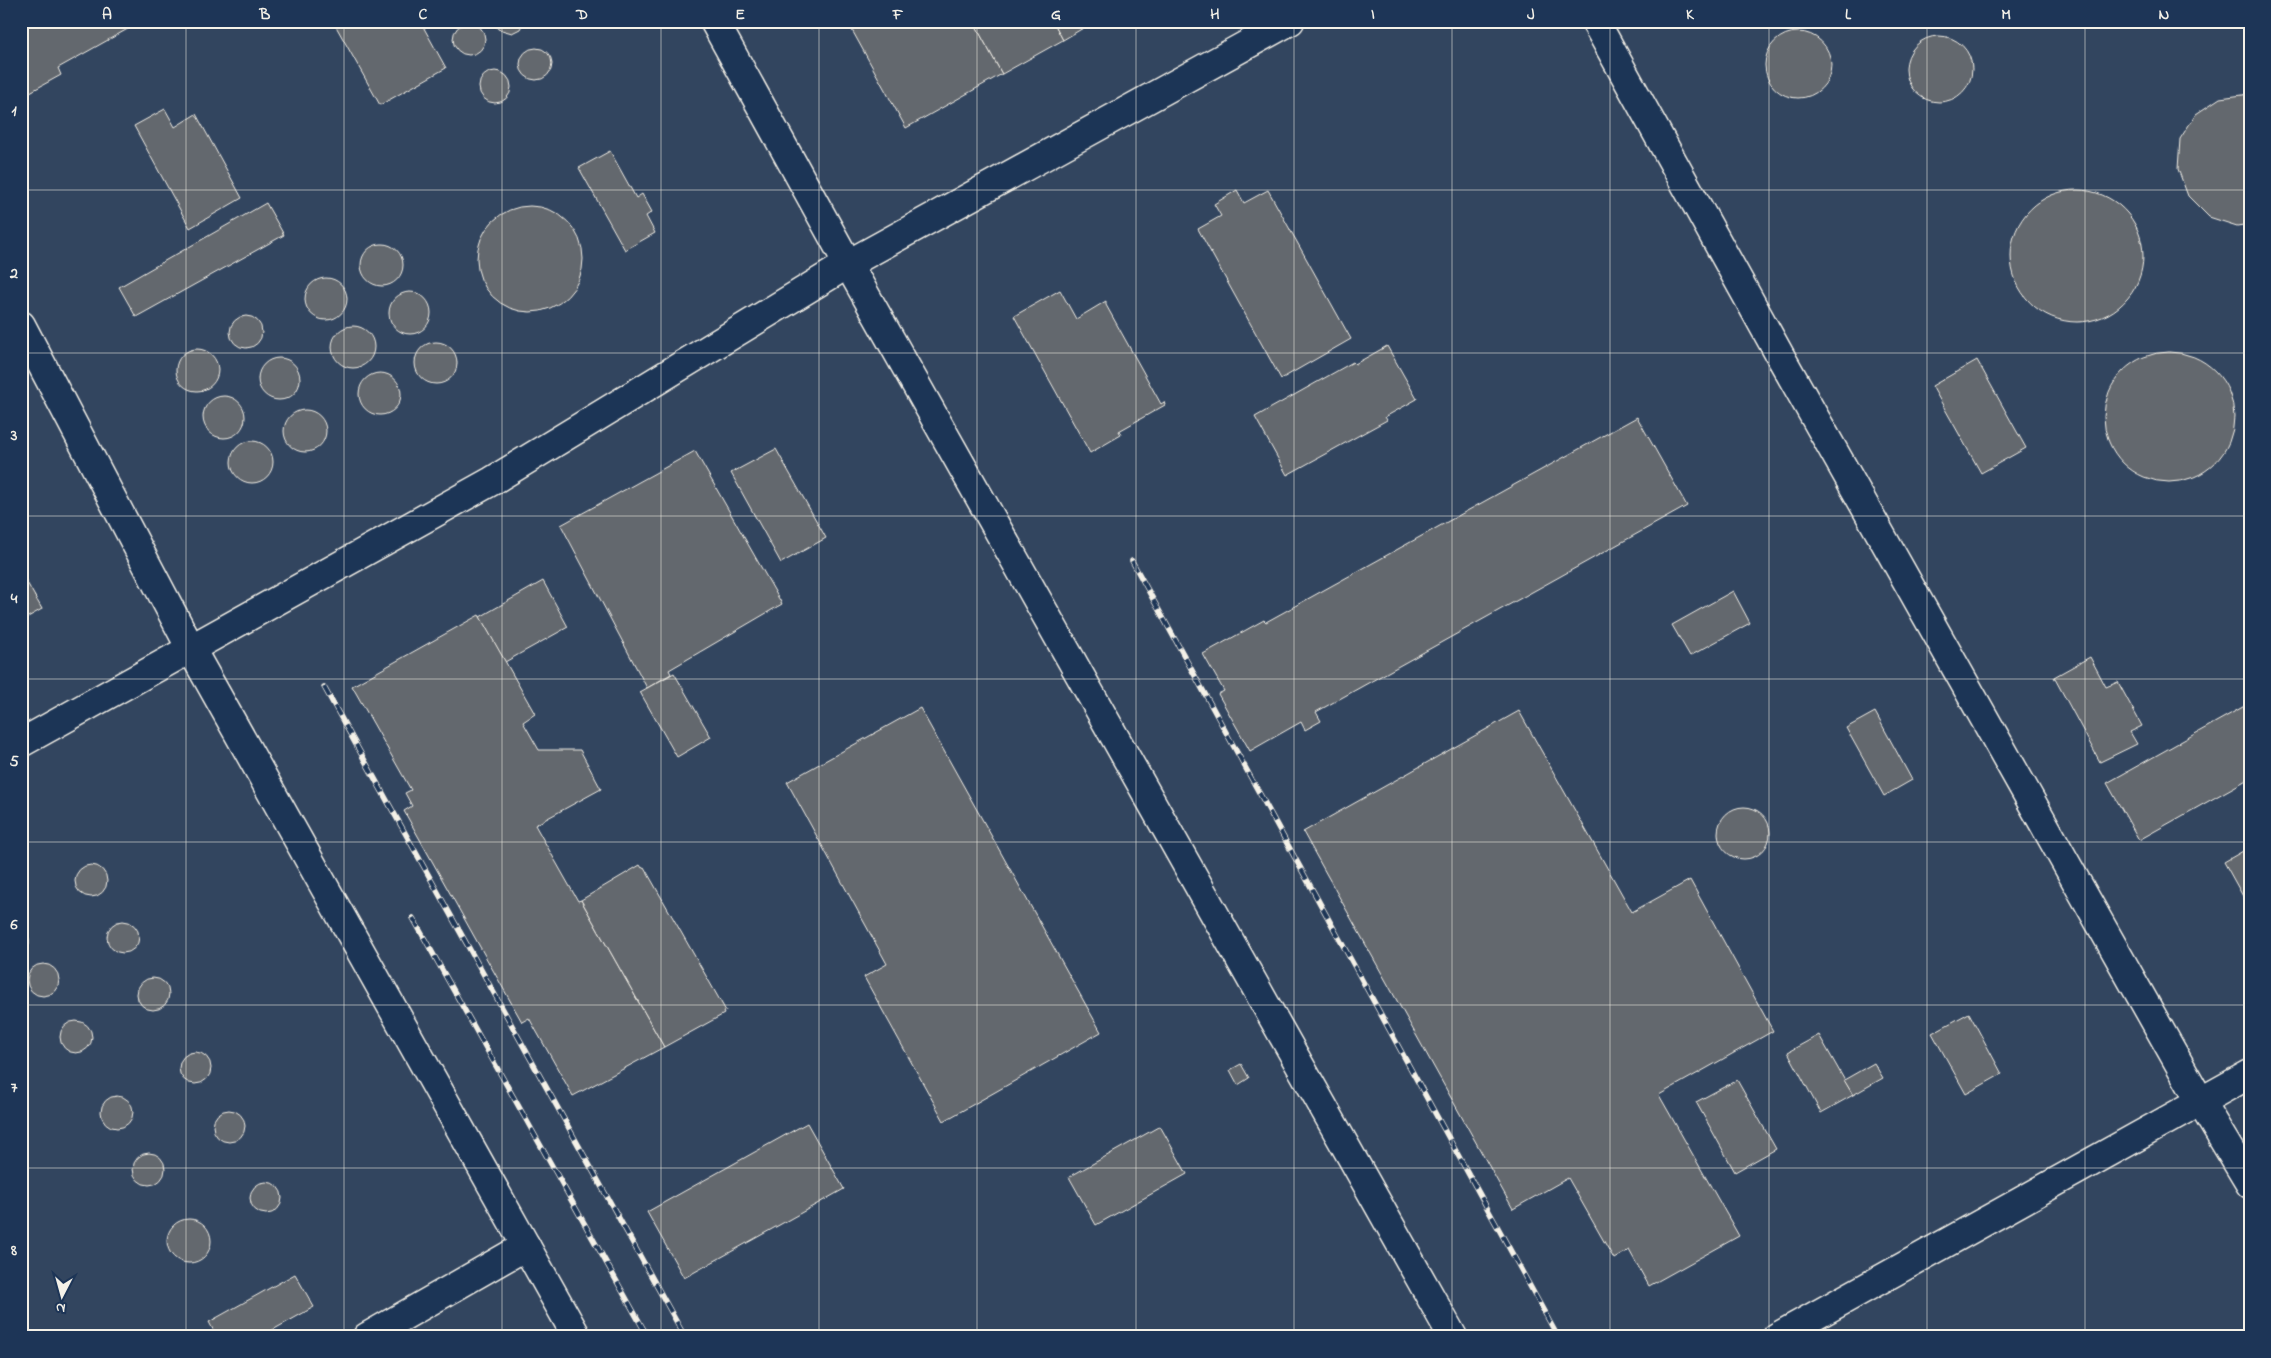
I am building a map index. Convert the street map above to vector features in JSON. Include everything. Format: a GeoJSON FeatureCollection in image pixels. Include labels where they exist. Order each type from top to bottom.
{"type":"FeatureCollection","features":[{"type":"Feature","properties":{"kind":"lane"},"geometry":{"type":"LineString","coordinates":[[714,21],[848,264],[1453,1337]]}},
{"type":"Feature","properties":{"kind":"lane"},"geometry":{"type":"LineString","coordinates":[[21,743],[492,481],[848,264],[1290,21]]}},
{"type":"Feature","properties":{"kind":"lane"},"geometry":{"type":"LineString","coordinates":[[1595,21],[1783,361],[2200,1101],[2250,1184]]}},
{"type":"Feature","properties":{"kind":"lane"},"geometry":{"type":"LineString","coordinates":[[21,325],[191,649],[578,1337]]}},
{"type":"Feature","properties":{"kind":"lane"},"geometry":{"type":"LineString","coordinates":[[1777,1337],[2250,1074]]}},
{"type":"Feature","properties":{"kind":"lane"},"geometry":{"type":"LineString","coordinates":[[367,1337],[526,1246]]}},
{"type":"Feature","properties":{"kind":"shaded area"},"geometry":{"type":"Polygon","coordinates":[[[21,21],[2250,21],[2250,1337],[21,1337],[21,21]]]}},
{"type":"Feature","properties":{"kind":"building"},"geometry":{"type":"Polygon","coordinates":[[[21,21],[142,21],[58,68],[61,75],[21,97],[21,21]]]}},
{"type":"Feature","properties":{"kind":"building"},"geometry":{"type":"Polygon","coordinates":[[[333,21],[420,21],[446,68],[380,105],[333,21]]]}},
{"type":"Feature","properties":{"kind":"building"},"geometry":{"type":"Polygon","coordinates":[[[493,21],[524,21],[520,29],[512,33],[498,29],[493,21]]]}},
{"type":"Feature","properties":{"kind":"building"},"geometry":{"type":"Polygon","coordinates":[[[847,21],[973,21],[1002,74],[906,128],[847,21]]]}},
{"type":"Feature","properties":{"kind":"building"},"geometry":{"type":"Polygon","coordinates":[[[973,21],[1053,21],[1063,40],[1002,74],[973,21]]]}},
{"type":"Feature","properties":{"kind":"building"},"geometry":{"type":"Polygon","coordinates":[[[1053,21],[1095,21],[1063,40],[1053,21]]]}},
{"type":"Feature","properties":{"kind":"building"},"geometry":{"type":"Polygon","coordinates":[[[469,23],[475,24],[480,28],[484,33],[484,45],[480,50],[475,54],[469,55],[463,54],[458,50],[454,45],[453,39],[454,33],[458,28],[463,24],[469,23]]]}},
{"type":"Feature","properties":{"kind":"building"},"geometry":{"type":"Polygon","coordinates":[[[1792,32],[1804,32],[1816,37],[1826,47],[1831,59],[1829,78],[1816,93],[1804,98],[1792,98],[1780,93],[1770,83],[1765,71],[1765,59],[1770,47],[1780,37],[1792,32]]]}},
{"type":"Feature","properties":{"kind":"building"},"geometry":{"type":"Polygon","coordinates":[[[1939,36],[1952,38],[1967,51],[1970,56],[1972,69],[1970,82],[1957,97],[1952,100],[1939,102],[1926,100],[1911,87],[1908,82],[1906,69],[1908,56],[1921,41],[1926,38],[1939,36]]]}},
{"type":"Feature","properties":{"kind":"building"},"geometry":{"type":"Polygon","coordinates":[[[536,48],[542,49],[547,53],[551,58],[551,70],[547,75],[542,79],[536,80],[530,79],[525,75],[521,70],[520,64],[521,58],[525,53],[530,49],[536,48]]]}},
{"type":"Feature","properties":{"kind":"building"},"geometry":{"type":"Polygon","coordinates":[[[495,71],[501,72],[506,76],[510,81],[510,93],[506,98],[501,102],[495,103],[489,102],[484,98],[480,93],[479,87],[480,81],[484,76],[489,72],[495,71]]]}},
{"type":"Feature","properties":{"kind":"building"},"geometry":{"type":"Polygon","coordinates":[[[2250,94],[2250,224],[2237,226],[2209,217],[2188,196],[2178,169],[2180,139],[2196,114],[2220,98],[2250,94]]]}},
{"type":"Feature","properties":{"kind":"building"},"geometry":{"type":"Polygon","coordinates":[[[165,109],[175,127],[196,114],[242,198],[190,228],[134,126],[165,109]]]}},
{"type":"Feature","properties":{"kind":"building"},"geometry":{"type":"Polygon","coordinates":[[[610,151],[636,198],[642,194],[652,212],[646,216],[655,233],[625,250],[579,168],[610,151]]]}},
{"type":"Feature","properties":{"kind":"building"},"geometry":{"type":"Polygon","coordinates":[[[1237,190],[1244,203],[1268,190],[1351,339],[1281,379],[1198,229],[1221,216],[1214,204],[1237,190]]]}},
{"type":"Feature","properties":{"kind":"building"},"geometry":{"type":"Polygon","coordinates":[[[2077,190],[2102,195],[2113,201],[2123,210],[2132,220],[2138,231],[2143,256],[2138,281],[2132,292],[2123,302],[2113,311],[2102,317],[2077,322],[2052,317],[2041,311],[2031,302],[2022,292],[2016,281],[2011,256],[2016,231],[2022,220],[2031,210],[2041,201],[2052,195],[2077,190]]]}},
{"type":"Feature","properties":{"kind":"building"},"geometry":{"type":"Polygon","coordinates":[[[266,203],[284,235],[136,317],[119,287],[266,203]]]}},
{"type":"Feature","properties":{"kind":"building"},"geometry":{"type":"Polygon","coordinates":[[[530,206],[550,210],[568,221],[579,239],[583,259],[579,279],[568,297],[550,308],[530,312],[510,308],[492,297],[481,279],[477,259],[481,239],[492,221],[510,210],[530,206]]]}},
{"type":"Feature","properties":{"kind":"building"},"geometry":{"type":"Polygon","coordinates":[[[382,244],[397,250],[403,265],[397,280],[382,286],[367,280],[361,265],[367,250],[382,244]]]}},
{"type":"Feature","properties":{"kind":"building"},"geometry":{"type":"Polygon","coordinates":[[[326,278],[341,284],[347,299],[341,314],[326,320],[311,314],[305,299],[311,284],[326,278]]]}},
{"type":"Feature","properties":{"kind":"building"},"geometry":{"type":"Polygon","coordinates":[[[1060,290],[1076,319],[1106,301],[1106,305],[1161,404],[1164,402],[1165,405],[1119,431],[1121,435],[1090,453],[1014,316],[1060,290]]]}},
{"type":"Feature","properties":{"kind":"building"},"geometry":{"type":"Polygon","coordinates":[[[410,292],[425,298],[431,313],[425,328],[410,334],[395,328],[389,313],[395,298],[410,292]]]}},
{"type":"Feature","properties":{"kind":"building"},"geometry":{"type":"Polygon","coordinates":[[[246,316],[252,317],[257,321],[261,326],[261,338],[257,343],[252,347],[246,348],[240,347],[235,343],[231,338],[230,332],[231,326],[235,321],[240,317],[246,316]]]}},
{"type":"Feature","properties":{"kind":"building"},"geometry":{"type":"Polygon","coordinates":[[[353,326],[368,332],[374,347],[368,362],[353,368],[338,362],[332,347],[338,332],[353,326]]]}},
{"type":"Feature","properties":{"kind":"building"},"geometry":{"type":"Polygon","coordinates":[[[436,342],[451,348],[457,363],[451,378],[436,384],[421,378],[415,363],[421,348],[436,342]]]}},
{"type":"Feature","properties":{"kind":"building"},"geometry":{"type":"Polygon","coordinates":[[[1387,346],[1417,399],[1385,417],[1387,420],[1287,475],[1255,417],[1353,362],[1355,364],[1387,346]]]}},
{"type":"Feature","properties":{"kind":"building"},"geometry":{"type":"Polygon","coordinates":[[[197,349],[212,355],[218,370],[212,385],[197,391],[182,385],[176,370],[182,355],[197,349]]]}},
{"type":"Feature","properties":{"kind":"building"},"geometry":{"type":"Polygon","coordinates":[[[2169,352],[2182,353],[2194,357],[2215,371],[2229,392],[2233,404],[2233,430],[2229,442],[2215,463],[2194,477],[2182,481],[2169,482],[2156,481],[2144,477],[2123,463],[2109,442],[2105,430],[2104,417],[2105,404],[2109,392],[2123,371],[2144,357],[2156,353],[2169,352]]]}},
{"type":"Feature","properties":{"kind":"building"},"geometry":{"type":"Polygon","coordinates":[[[279,358],[294,364],[300,379],[294,394],[279,400],[264,394],[258,379],[264,364],[279,358]]]}},
{"type":"Feature","properties":{"kind":"building"},"geometry":{"type":"Polygon","coordinates":[[[1977,360],[2026,448],[1981,473],[1932,386],[1977,360]]]}},
{"type":"Feature","properties":{"kind":"building"},"geometry":{"type":"Polygon","coordinates":[[[380,373],[395,379],[401,394],[395,409],[380,415],[365,409],[359,394],[365,379],[380,373]]]}},
{"type":"Feature","properties":{"kind":"building"},"geometry":{"type":"Polygon","coordinates":[[[224,396],[239,402],[245,417],[239,432],[224,438],[209,432],[203,417],[209,402],[224,396]]]}},
{"type":"Feature","properties":{"kind":"building"},"geometry":{"type":"Polygon","coordinates":[[[305,410],[320,416],[326,431],[320,446],[305,452],[290,446],[284,431],[290,416],[305,410]]]}},
{"type":"Feature","properties":{"kind":"building"},"geometry":{"type":"Polygon","coordinates":[[[1637,417],[1687,506],[1316,712],[1321,721],[1305,730],[1301,722],[1250,751],[1218,694],[1224,691],[1203,654],[1264,620],[1266,622],[1637,417]]]}},
{"type":"Feature","properties":{"kind":"building"},"geometry":{"type":"Polygon","coordinates":[[[252,441],[267,447],[273,462],[267,477],[252,483],[237,477],[231,462],[237,447],[252,441]]]}},
{"type":"Feature","properties":{"kind":"building"},"geometry":{"type":"Polygon","coordinates":[[[776,449],[826,538],[781,563],[731,473],[776,449]]]}},
{"type":"Feature","properties":{"kind":"building"},"geometry":{"type":"Polygon","coordinates":[[[695,451],[782,604],[669,670],[671,674],[647,688],[561,525],[695,451]]]}},
{"type":"Feature","properties":{"kind":"building"},"geometry":{"type":"Polygon","coordinates":[[[21,572],[42,609],[21,621],[21,572]]]}},
{"type":"Feature","properties":{"kind":"building"},"geometry":{"type":"Polygon","coordinates":[[[543,581],[568,627],[505,662],[480,617],[543,581]]]}},
{"type":"Feature","properties":{"kind":"building"},"geometry":{"type":"Polygon","coordinates":[[[1733,591],[1750,623],[1690,656],[1672,625],[1733,591]]]}},
{"type":"Feature","properties":{"kind":"building"},"geometry":{"type":"Polygon","coordinates":[[[479,615],[535,714],[523,722],[539,750],[580,750],[601,789],[535,825],[578,901],[581,900],[664,1047],[573,1096],[529,1018],[522,1022],[404,811],[412,806],[405,793],[411,790],[352,686],[479,615]]]}},
{"type":"Feature","properties":{"kind":"building"},"geometry":{"type":"Polygon","coordinates":[[[2090,657],[2106,687],[2118,682],[2142,726],[2130,732],[2137,744],[2100,762],[2054,677],[2090,657]]]}},
{"type":"Feature","properties":{"kind":"building"},"geometry":{"type":"Polygon","coordinates":[[[674,673],[711,737],[677,757],[640,692],[674,673]]]}},
{"type":"Feature","properties":{"kind":"building"},"geometry":{"type":"Polygon","coordinates":[[[2250,703],[2250,778],[2139,840],[2107,783],[2250,703]]]}},
{"type":"Feature","properties":{"kind":"building"},"geometry":{"type":"Polygon","coordinates":[[[920,708],[1101,1032],[944,1121],[864,977],[887,964],[787,782],[920,708]]]}},
{"type":"Feature","properties":{"kind":"building"},"geometry":{"type":"Polygon","coordinates":[[[1519,711],[1632,912],[1690,880],[1773,1031],[1659,1095],[1739,1236],[1649,1286],[1629,1250],[1614,1259],[1568,1178],[1513,1209],[1303,832],[1519,711]]]}},
{"type":"Feature","properties":{"kind":"building"},"geometry":{"type":"Polygon","coordinates":[[[1875,712],[1912,780],[1884,796],[1846,728],[1875,712]]]}},
{"type":"Feature","properties":{"kind":"building"},"geometry":{"type":"Polygon","coordinates":[[[1744,807],[1758,811],[1766,819],[1770,833],[1766,847],[1758,855],[1744,859],[1730,855],[1722,847],[1718,833],[1722,819],[1730,811],[1744,807]]]}},
{"type":"Feature","properties":{"kind":"building"},"geometry":{"type":"Polygon","coordinates":[[[2250,847],[2250,909],[2224,862],[2250,847]]]}},
{"type":"Feature","properties":{"kind":"building"},"geometry":{"type":"Polygon","coordinates":[[[91,865],[97,866],[102,870],[106,875],[106,887],[102,892],[97,896],[91,897],[85,896],[80,892],[76,887],[75,881],[76,875],[80,870],[85,866],[91,865]]]}},
{"type":"Feature","properties":{"kind":"building"},"geometry":{"type":"Polygon","coordinates":[[[640,865],[642,868],[644,867],[726,1011],[723,1012],[724,1014],[664,1047],[581,900],[640,865]]]}},
{"type":"Feature","properties":{"kind":"building"},"geometry":{"type":"Polygon","coordinates":[[[123,921],[129,922],[134,926],[138,931],[138,943],[134,948],[129,952],[123,953],[117,952],[112,948],[108,943],[107,937],[108,931],[112,926],[117,922],[123,921]]]}},
{"type":"Feature","properties":{"kind":"building"},"geometry":{"type":"Polygon","coordinates":[[[21,930],[27,934],[29,945],[21,952],[21,930]]]}},
{"type":"Feature","properties":{"kind":"building"},"geometry":{"type":"Polygon","coordinates":[[[43,964],[49,965],[54,969],[58,974],[58,986],[54,991],[49,995],[43,996],[37,995],[32,991],[28,986],[27,980],[28,974],[32,969],[37,965],[43,964]]]}},
{"type":"Feature","properties":{"kind":"building"},"geometry":{"type":"Polygon","coordinates":[[[153,978],[159,979],[164,983],[168,988],[168,1000],[164,1005],[159,1009],[153,1010],[147,1009],[142,1005],[138,1000],[137,994],[138,988],[142,983],[147,979],[153,978]]]}},
{"type":"Feature","properties":{"kind":"building"},"geometry":{"type":"Polygon","coordinates":[[[1969,1013],[2002,1074],[1966,1094],[1932,1033],[1969,1013]]]}},
{"type":"Feature","properties":{"kind":"building"},"geometry":{"type":"Polygon","coordinates":[[[76,1021],[82,1022],[87,1026],[91,1031],[91,1043],[87,1048],[82,1052],[76,1053],[70,1052],[65,1048],[61,1043],[60,1037],[61,1031],[65,1026],[70,1022],[76,1021]]]}},
{"type":"Feature","properties":{"kind":"building"},"geometry":{"type":"Polygon","coordinates":[[[1819,1035],[1853,1095],[1821,1113],[1788,1052],[1819,1035]]]}},
{"type":"Feature","properties":{"kind":"building"},"geometry":{"type":"Polygon","coordinates":[[[195,1052],[201,1053],[206,1057],[210,1062],[210,1074],[206,1079],[201,1083],[195,1084],[189,1083],[184,1079],[180,1074],[179,1068],[180,1062],[184,1057],[189,1053],[195,1052]]]}},
{"type":"Feature","properties":{"kind":"building"},"geometry":{"type":"Polygon","coordinates":[[[1874,1063],[1883,1078],[1853,1095],[1844,1080],[1874,1063]]]}},
{"type":"Feature","properties":{"kind":"building"},"geometry":{"type":"Polygon","coordinates":[[[1241,1064],[1249,1078],[1238,1085],[1230,1070],[1241,1064]]]}},
{"type":"Feature","properties":{"kind":"building"},"geometry":{"type":"Polygon","coordinates":[[[1737,1080],[1776,1149],[1735,1172],[1696,1102],[1737,1080]]]}},
{"type":"Feature","properties":{"kind":"building"},"geometry":{"type":"Polygon","coordinates":[[[117,1096],[123,1097],[128,1101],[132,1106],[132,1118],[128,1123],[123,1127],[117,1128],[111,1127],[106,1123],[102,1118],[101,1112],[102,1106],[106,1101],[111,1097],[117,1096]]]}},
{"type":"Feature","properties":{"kind":"building"},"geometry":{"type":"Polygon","coordinates":[[[229,1110],[235,1111],[240,1115],[244,1120],[244,1132],[240,1137],[235,1141],[229,1142],[223,1141],[218,1137],[214,1132],[213,1126],[214,1120],[218,1115],[223,1111],[229,1110]]]}},
{"type":"Feature","properties":{"kind":"building"},"geometry":{"type":"Polygon","coordinates":[[[807,1123],[844,1189],[684,1278],[647,1212],[807,1123]]]}},
{"type":"Feature","properties":{"kind":"building"},"geometry":{"type":"Polygon","coordinates":[[[1160,1126],[1187,1174],[1096,1225],[1069,1177],[1160,1126]]]}},
{"type":"Feature","properties":{"kind":"building"},"geometry":{"type":"Polygon","coordinates":[[[149,1153],[155,1154],[160,1158],[164,1163],[164,1175],[160,1180],[155,1184],[149,1185],[143,1184],[138,1180],[134,1175],[133,1169],[134,1163],[138,1158],[143,1154],[149,1153]]]}},
{"type":"Feature","properties":{"kind":"building"},"geometry":{"type":"Polygon","coordinates":[[[266,1182],[272,1183],[277,1187],[281,1192],[281,1204],[277,1209],[272,1213],[266,1214],[260,1213],[255,1209],[251,1204],[250,1198],[251,1192],[255,1187],[260,1183],[266,1182]]]}},
{"type":"Feature","properties":{"kind":"building"},"geometry":{"type":"Polygon","coordinates":[[[189,1219],[201,1223],[207,1229],[211,1241],[207,1253],[201,1259],[189,1263],[177,1259],[171,1253],[167,1241],[171,1229],[177,1223],[189,1219]]]}},
{"type":"Feature","properties":{"kind":"building"},"geometry":{"type":"Polygon","coordinates":[[[295,1274],[314,1307],[260,1337],[217,1337],[209,1322],[295,1274]]]}},
{"type":"Feature","properties":{"kind":"railway"},"geometry":{"type":"LineString","coordinates":[[1132,561],[1558,1337]]}},
{"type":"Feature","properties":{"kind":"railway"},"geometry":{"type":"LineString","coordinates":[[324,687],[685,1337]]}},
{"type":"Feature","properties":{"kind":"railway"},"geometry":{"type":"LineString","coordinates":[[413,918],[648,1337]]}}]}
